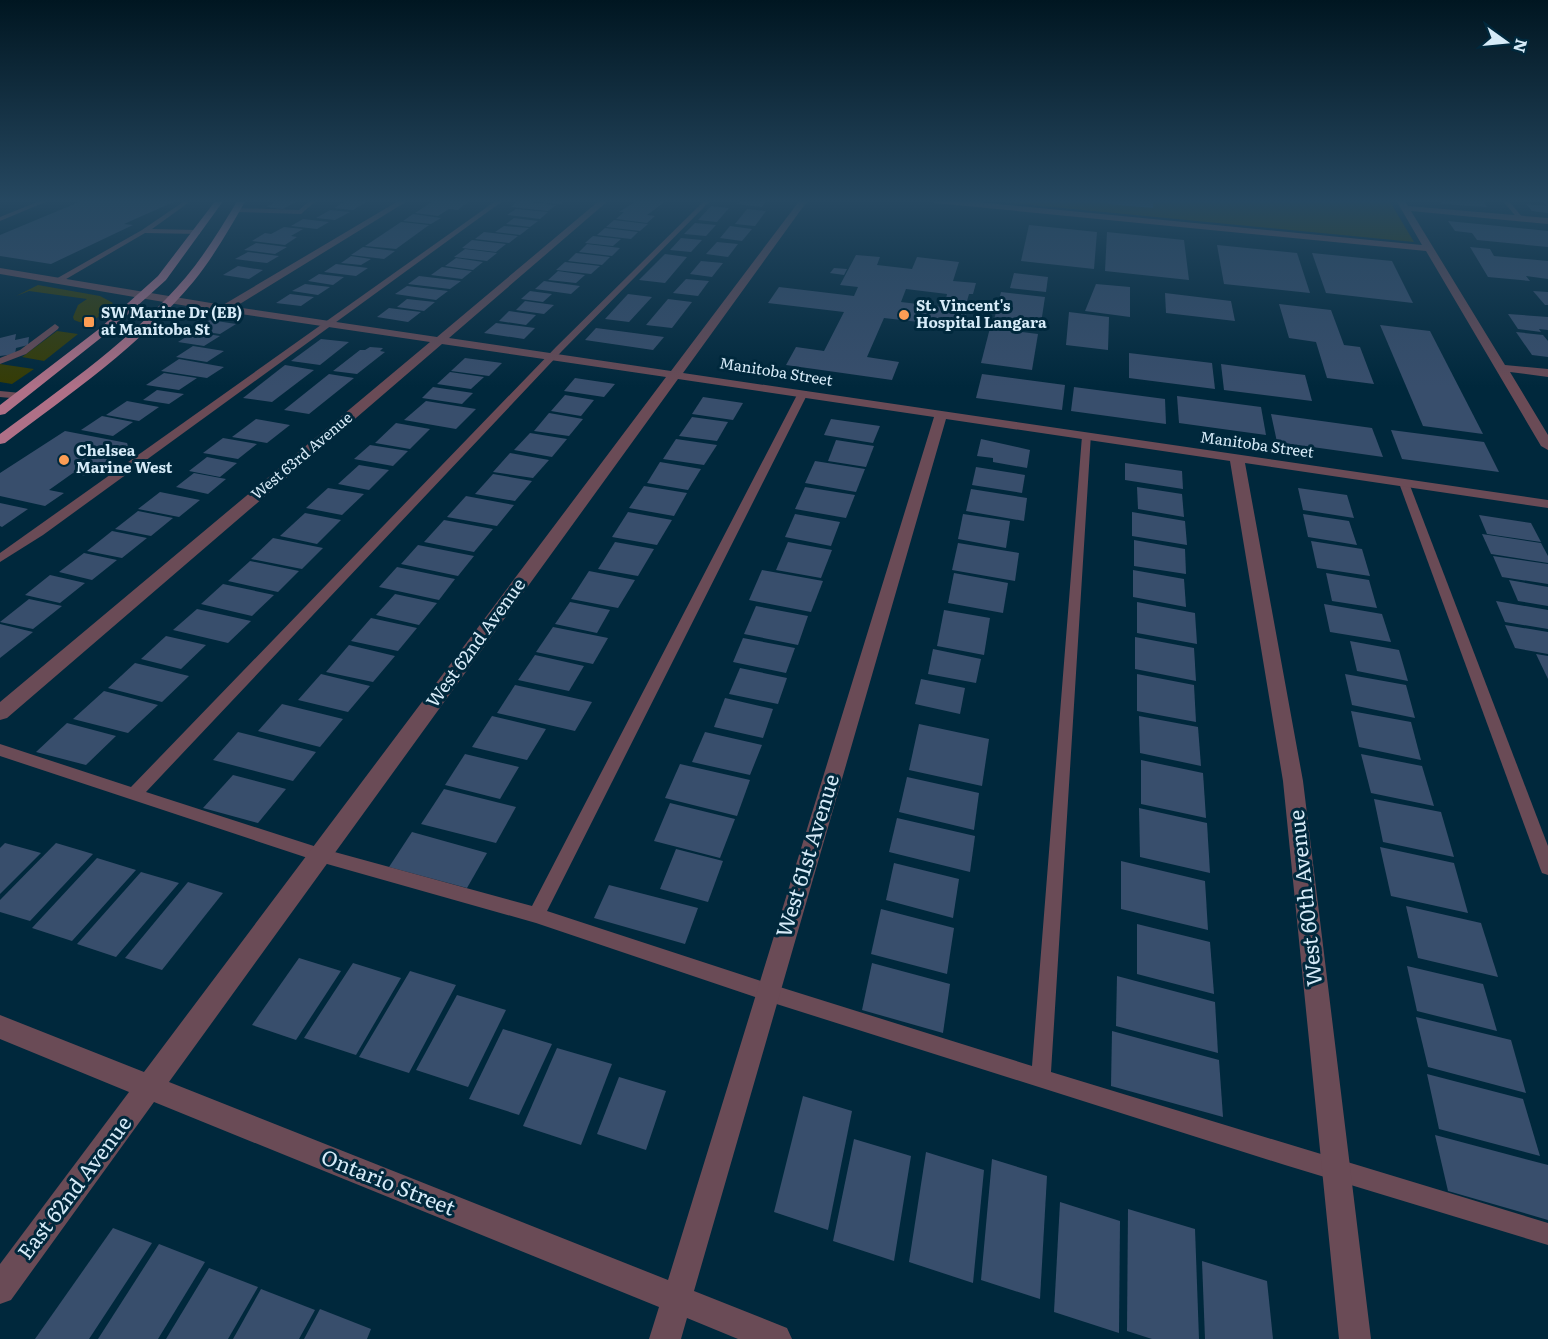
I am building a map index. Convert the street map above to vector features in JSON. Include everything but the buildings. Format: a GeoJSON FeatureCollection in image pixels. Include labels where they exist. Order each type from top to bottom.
{"type":"FeatureCollection","features":[{"type":"Feature","properties":{"kind":"main road"},"geometry":{"type":"LineString","coordinates":[[0,411],[103,331],[162,278],[174,262]]}},
{"type":"Feature","properties":{"kind":"main road"},"geometry":{"type":"LineString","coordinates":[[0,440],[89,372],[170,300],[202,262]]}},
{"type":"Feature","properties":{"kind":"street"},"geometry":{"type":"LineString","coordinates":[[226,308],[301,262]]}},
{"type":"Feature","properties":{"kind":"street","name":"West 63rd Avenue"},"geometry":{"type":"LineString","coordinates":[[0,713],[531,262]]}},
{"type":"Feature","properties":{"kind":"street","name":"West 62nd Avenue"},"geometry":{"type":"LineString","coordinates":[[149,1088],[758,262]]}},
{"type":"Feature","properties":{"kind":"street"},"geometry":{"type":"LineString","coordinates":[[1439,262],[1548,446]]}},
{"type":"Feature","properties":{"kind":"street","name":"Manitoba Street"},"geometry":{"type":"LineString","coordinates":[[3,273],[58,280],[170,300],[1548,504]]}},
{"type":"Feature","properties":{"kind":"street"},"geometry":{"type":"LineString","coordinates":[[1502,368],[1548,373]]}},
{"type":"Feature","properties":{"kind":"street","name":"West 61st Avenue"},"geometry":{"type":"LineString","coordinates":[[665,1339],[941,414]]}},
{"type":"Feature","properties":{"kind":"street","name":"West 60th Avenue"},"geometry":{"type":"LineString","coordinates":[[1238,459],[1293,781],[1355,1339]]}},
{"type":"Feature","properties":{"kind":"street","name":"Ontario Street"},"geometry":{"type":"LineString","coordinates":[[0,1028],[776,1339]]}},
{"type":"Feature","properties":{"kind":"street","name":"East 62nd Avenue"},"geometry":{"type":"LineString","coordinates":[[0,1289],[149,1088]]}},
{"type":"Feature","properties":{"kind":"lane"},"geometry":{"type":"LineString","coordinates":[[58,280],[89,262]]}},
{"type":"Feature","properties":{"kind":"lane"},"geometry":{"type":"LineString","coordinates":[[0,558],[413,262]]}},
{"type":"Feature","properties":{"kind":"lane"},"geometry":{"type":"LineString","coordinates":[[135,793],[553,356],[646,262]]}},
{"type":"Feature","properties":{"kind":"lane"},"geometry":{"type":"LineString","coordinates":[[0,361],[23,352],[55,327]]}},
{"type":"Feature","properties":{"kind":"lane"},"geometry":{"type":"LineString","coordinates":[[536,915],[803,393]]}},
{"type":"Feature","properties":{"kind":"lane"},"geometry":{"type":"LineString","coordinates":[[0,394],[21,396]]}},
{"type":"Feature","properties":{"kind":"lane"},"geometry":{"type":"LineString","coordinates":[[1041,1077],[1087,436]]}},
{"type":"Feature","properties":{"kind":"lane"},"geometry":{"type":"LineString","coordinates":[[1404,483],[1548,868]]}},
{"type":"Feature","properties":{"kind":"lane"},"geometry":{"type":"LineString","coordinates":[[0,750],[320,855],[536,915],[767,992],[1335,1170],[1548,1234]]}},
{"type":"Feature","properties":{"kind":"green space"},"geometry":{"type":"Polygon","coordinates":[[[38,285],[100,296],[113,303],[95,319],[80,322],[74,320],[73,317],[78,305],[87,299],[29,291],[16,296],[38,285]]]}},
{"type":"Feature","properties":{"kind":"green space"},"geometry":{"type":"Polygon","coordinates":[[[57,331],[78,334],[44,361],[22,357],[57,331]]]}},
{"type":"Feature","properties":{"kind":"green space"},"geometry":{"type":"Polygon","coordinates":[[[0,364],[34,369],[12,384],[0,382],[0,364]]]}},
{"type":"Feature","properties":{"kind":"place","name":"St. Vincent's Hospital Langara"},"geometry":{"type":"Point","coordinates":[904,315]}},
{"type":"Feature","properties":{"kind":"place","name":"SW Marine Dr (EB) at Manitoba St"},"geometry":{"type":"Point","coordinates":[89,322]}},
{"type":"Feature","properties":{"kind":"place","name":"Chelsea Marine West"},"geometry":{"type":"Point","coordinates":[64,460]}}]}
